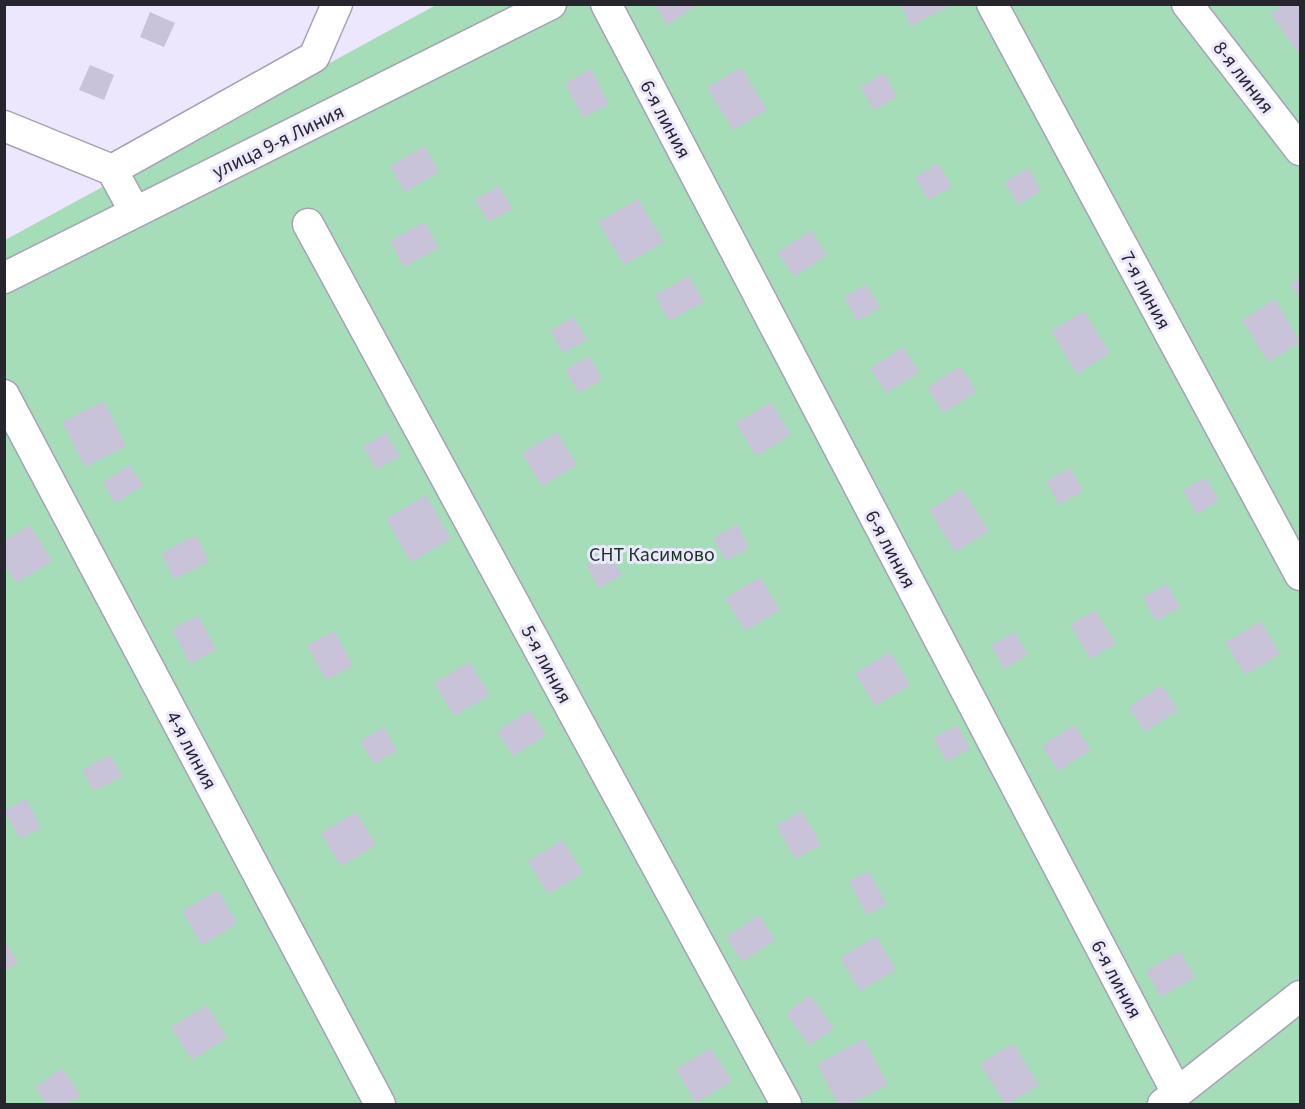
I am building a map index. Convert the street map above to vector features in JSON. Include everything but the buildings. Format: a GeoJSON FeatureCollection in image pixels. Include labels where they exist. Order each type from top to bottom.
{"type":"FeatureCollection","features":[{"type":"Feature","properties":{"kind":"street"},"geometry":{"type":"LineString","coordinates":[[112,170],[314,57],[337,4]]}},
{"type":"Feature","properties":{"kind":"street","name":"улица 9-я Линия"},"geometry":{"type":"LineString","coordinates":[[4,278],[551,4]]}},
{"type":"Feature","properties":{"kind":"street","name":"6-я линия"},"geometry":{"type":"LineString","coordinates":[[606,4],[1170,1099]]}},
{"type":"Feature","properties":{"kind":"street","name":"7-я линия"},"geometry":{"type":"LineString","coordinates":[[992,4],[1300,575]]}},
{"type":"Feature","properties":{"kind":"street","name":"8-я линия"},"geometry":{"type":"LineString","coordinates":[[1187,4],[1300,150]]}},
{"type":"Feature","properties":{"kind":"street"},"geometry":{"type":"LineString","coordinates":[[4,126],[112,170],[135,212]]}},
{"type":"Feature","properties":{"kind":"street","name":"5-я линия"},"geometry":{"type":"LineString","coordinates":[[308,224],[786,1104]]}},
{"type":"Feature","properties":{"kind":"street","name":"4-я линия"},"geometry":{"type":"LineString","coordinates":[[4,395],[380,1104]]}},
{"type":"Feature","properties":{"kind":"street"},"geometry":{"type":"LineString","coordinates":[[1170,1099],[1300,996]]}},
{"type":"Feature","properties":{"kind":"green space","name":"СНТ Касимово"},"geometry":{"type":"Polygon","coordinates":[[[436,5],[1300,5],[1300,1104],[5,1104],[5,240],[436,5]]]}}]}
